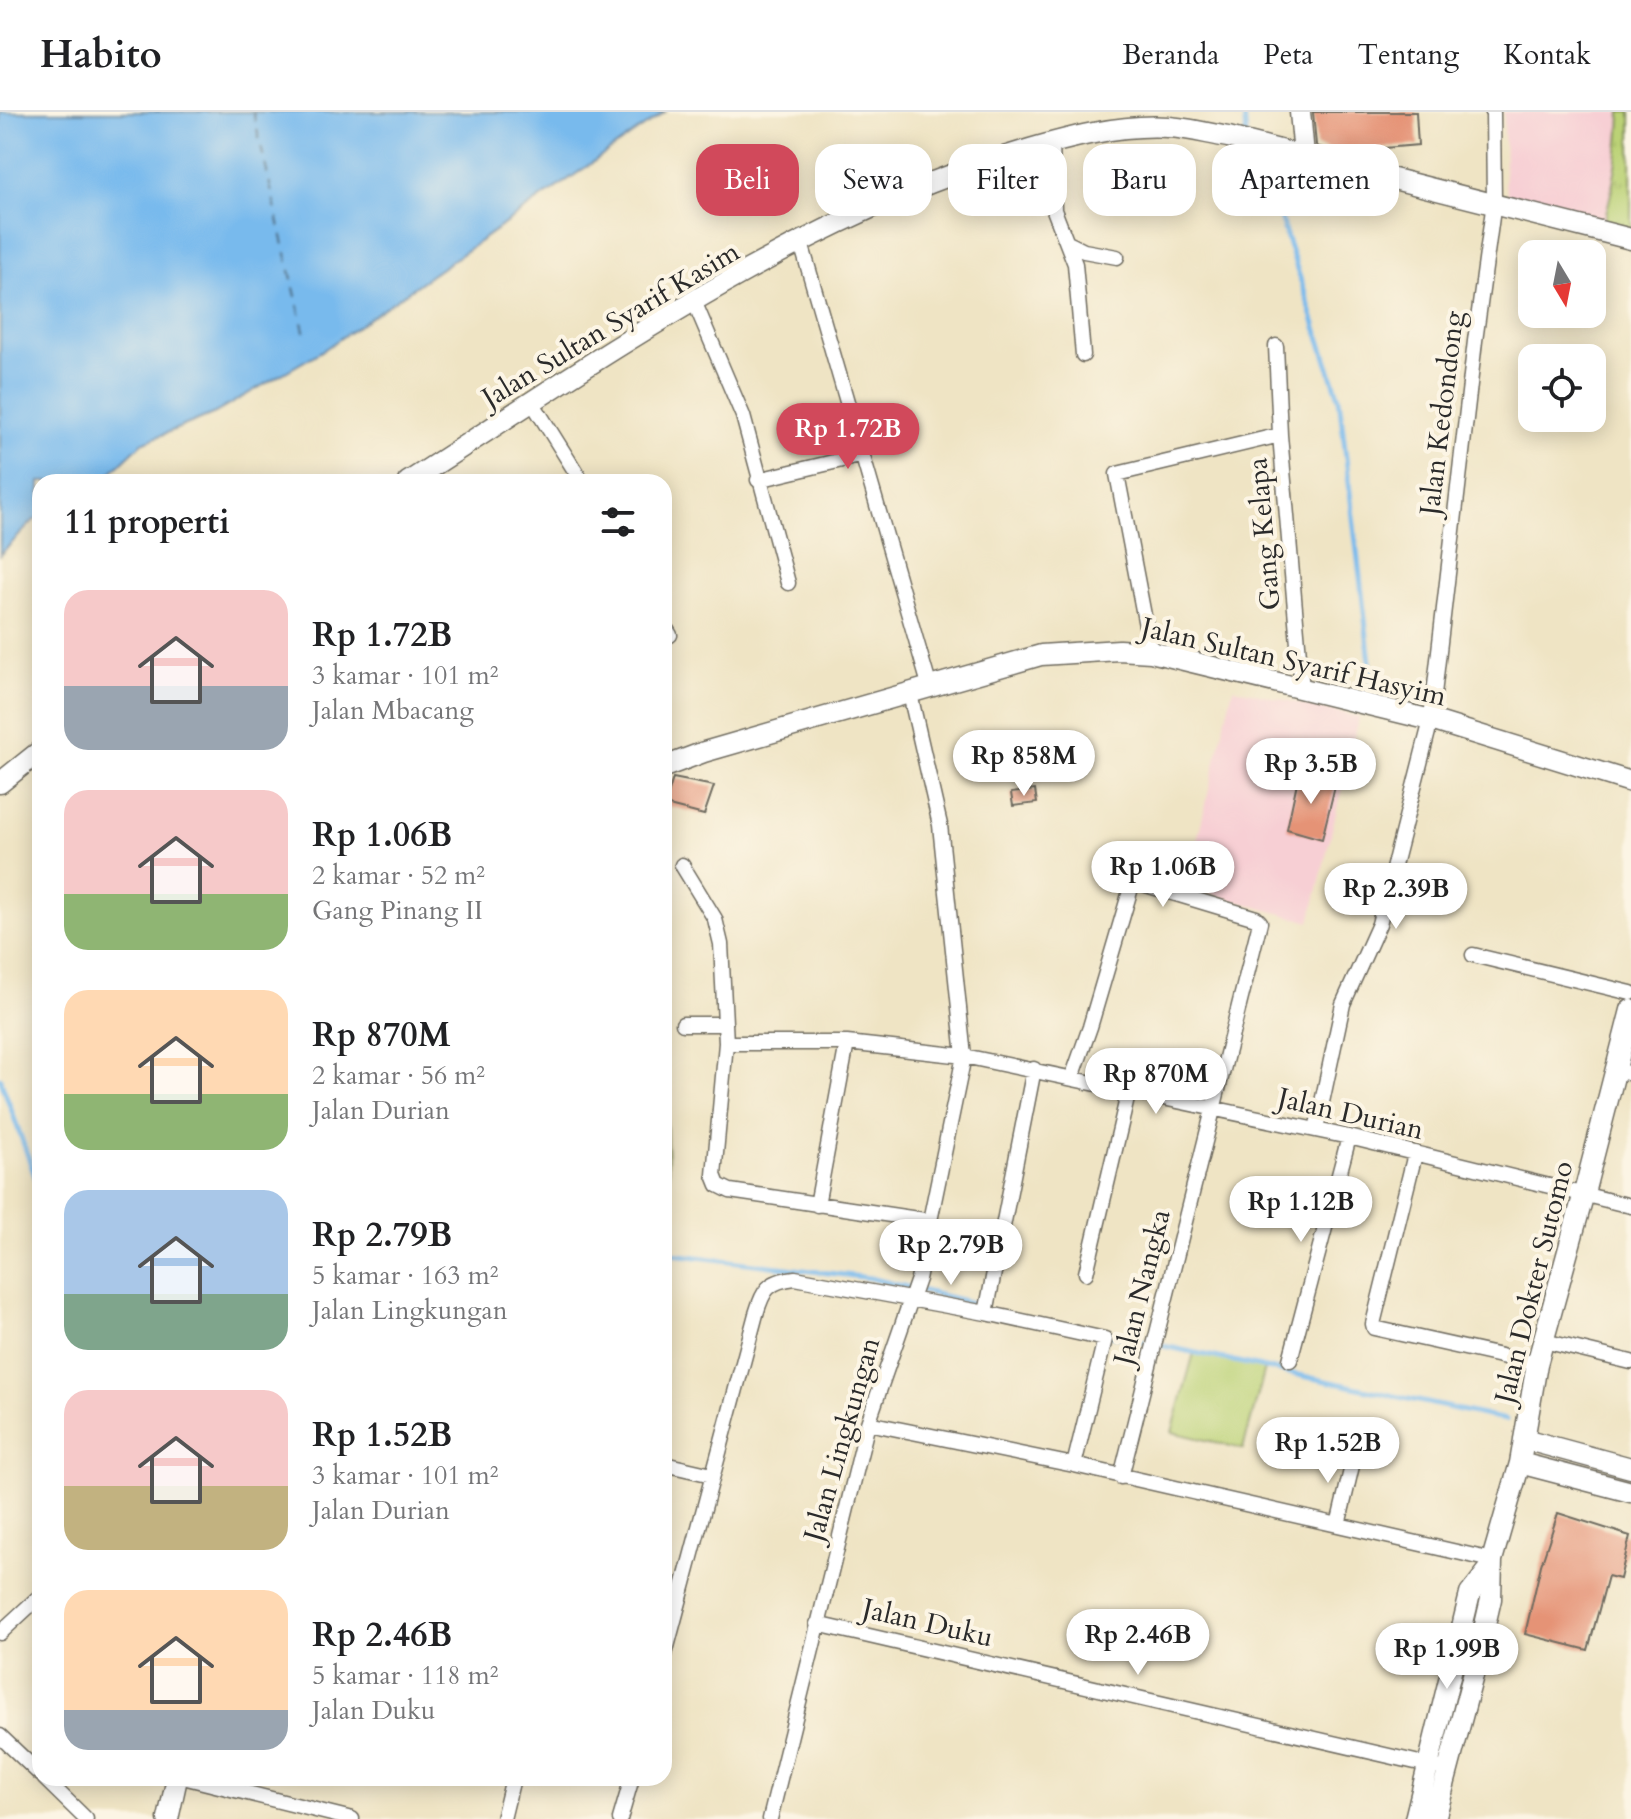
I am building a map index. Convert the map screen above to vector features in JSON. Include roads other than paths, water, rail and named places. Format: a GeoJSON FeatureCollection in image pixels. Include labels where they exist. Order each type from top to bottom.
{"type":"FeatureCollection","features":[{"type":"Feature","properties":{"kind":"street"},"geometry":{"type":"LineString","coordinates":[[1300,112],[1303,144]]}},
{"type":"Feature","properties":{"kind":"street","name":"Jalan Kedondong"},"geometry":{"type":"LineString","coordinates":[[1316,1130],[1343,1004],[1379,924],[1431,720],[1494,202],[1493,112]]}},
{"type":"Feature","properties":{"kind":"street","name":"Jalan Sultan Syarif Kasim"},"geometry":{"type":"LineString","coordinates":[[420,474],[694,301],[877,205],[960,170],[1052,143],[1161,119],[1253,144]]}},
{"type":"Feature","properties":{"kind":"street"},"geometry":{"type":"LineString","coordinates":[[1052,143],[1054,210],[1075,264],[1083,355]]}},
{"type":"Feature","properties":{"kind":"street","name":"Jalan Sultan Syarif Kasim"},"geometry":{"type":"LineString","coordinates":[[1399,178],[1631,239]]}},
{"type":"Feature","properties":{"kind":"street"},"geometry":{"type":"LineString","coordinates":[[801,243],[930,688]]}},
{"type":"Feature","properties":{"kind":"street"},"geometry":{"type":"LineString","coordinates":[[1068,243],[1084,251],[1117,257]]}},
{"type":"Feature","properties":{"kind":"street"},"geometry":{"type":"LineString","coordinates":[[694,301],[743,416],[788,583]]}},
{"type":"Feature","properties":{"kind":"street"},"geometry":{"type":"LineString","coordinates":[[1276,346],[1280,435]]}},
{"type":"Feature","properties":{"kind":"street"},"geometry":{"type":"LineString","coordinates":[[532,402],[577,474]]}},
{"type":"Feature","properties":{"kind":"street","name":"Gang Kelapa"},"geometry":{"type":"LineString","coordinates":[[1151,652],[1117,474],[1280,435],[1302,690]]}},
{"type":"Feature","properties":{"kind":"street"},"geometry":{"type":"LineString","coordinates":[[758,480],[863,455]]}},
{"type":"Feature","properties":{"kind":"street","name":"Jalan Sultan Syarif Hasyim"},"geometry":{"type":"LineString","coordinates":[[672,764],[704,752],[1041,655],[1119,650],[1151,652],[1431,720],[1631,782]]}},
{"type":"Feature","properties":{"kind":"street","name":"Jalan Lingkungan"},"geometry":{"type":"LineString","coordinates":[[770,1819],[868,1423],[918,1279],[964,1056],[940,825],[910,694]]}},
{"type":"Feature","properties":{"kind":"street"},"geometry":{"type":"LineString","coordinates":[[0,783],[32,757]]}},
{"type":"Feature","properties":{"kind":"street"},"geometry":{"type":"LineString","coordinates":[[682,865],[715,919],[722,958],[726,1043],[715,1181],[730,1191],[931,1221]]}},
{"type":"Feature","properties":{"kind":"street","name":"Jalan Nangka"},"geometry":{"type":"LineString","coordinates":[[1072,1078],[1133,881],[1236,911],[1260,922],[1121,1477]]}},
{"type":"Feature","properties":{"kind":"street"},"geometry":{"type":"LineString","coordinates":[[1473,955],[1631,993]]}},
{"type":"Feature","properties":{"kind":"street","name":"Jalan Dokter Sutomo"},"geometry":{"type":"LineString","coordinates":[[1435,1819],[1439,1767],[1470,1594],[1492,1564],[1520,1463],[1537,1364],[1584,1193],[1623,1071],[1631,1010]]}},
{"type":"Feature","properties":{"kind":"street"},"geometry":{"type":"LineString","coordinates":[[683,1024],[725,1024]]}},
{"type":"Feature","properties":{"kind":"street","name":"Jalan Durian"},"geometry":{"type":"LineString","coordinates":[[726,1043],[847,1043],[964,1056],[1349,1137],[1631,1206]]}},
{"type":"Feature","properties":{"kind":"street"},"geometry":{"type":"LineString","coordinates":[[817,1205],[847,1043]]}},
{"type":"Feature","properties":{"kind":"street"},"geometry":{"type":"LineString","coordinates":[[986,1313],[1034,1069]]}},
{"type":"Feature","properties":{"kind":"street"},"geometry":{"type":"LineString","coordinates":[[1086,1273],[1129,1090]]}},
{"type":"Feature","properties":{"kind":"street"},"geometry":{"type":"LineString","coordinates":[[1290,1360],[1349,1137]]}},
{"type":"Feature","properties":{"kind":"street"},"geometry":{"type":"LineString","coordinates":[[1415,1154],[1374,1328],[1537,1364]]}},
{"type":"Feature","properties":{"kind":"street"},"geometry":{"type":"LineString","coordinates":[[672,1607],[762,1293],[771,1285],[795,1278],[986,1313],[1105,1339],[1074,1465]]}},
{"type":"Feature","properties":{"kind":"street"},"geometry":{"type":"LineString","coordinates":[[1544,1341],[1631,1362]]}},
{"type":"Feature","properties":{"kind":"street"},"geometry":{"type":"LineString","coordinates":[[868,1423],[1074,1465],[1338,1525],[1492,1564]]}},
{"type":"Feature","properties":{"kind":"street"},"geometry":{"type":"LineString","coordinates":[[1524,1439],[1631,1468]]}},
{"type":"Feature","properties":{"kind":"street"},"geometry":{"type":"LineString","coordinates":[[1338,1525],[1355,1453]]}},
{"type":"Feature","properties":{"kind":"street"},"geometry":{"type":"LineString","coordinates":[[1520,1463],[1631,1492]]}},
{"type":"Feature","properties":{"kind":"street"},"geometry":{"type":"LineString","coordinates":[[672,1466],[712,1475]]}},
{"type":"Feature","properties":{"kind":"street"},"geometry":{"type":"LineString","coordinates":[[0,1633],[32,1603]]}},
{"type":"Feature","properties":{"kind":"street","name":"Jalan Duku"},"geometry":{"type":"LineString","coordinates":[[817,1624],[1439,1767]]}},
{"type":"Feature","properties":{"kind":"street"},"geometry":{"type":"LineString","coordinates":[[0,1736],[32,1766]]}},
{"type":"Feature","properties":{"kind":"street","name":"Jalan Dokter Sutomo"},"geometry":{"type":"LineString","coordinates":[[1415,1819],[1439,1767]]}},
{"type":"Feature","properties":{"kind":"street"},"geometry":{"type":"LineString","coordinates":[[52,1786],[86,1819]]}},
{"type":"Feature","properties":{"kind":"street"},"geometry":{"type":"LineString","coordinates":[[168,1819],[175,1786]]}},
{"type":"Feature","properties":{"kind":"street"},"geometry":{"type":"LineString","coordinates":[[219,1786],[352,1819]]}},
{"type":"Feature","properties":{"kind":"street"},"geometry":{"type":"LineString","coordinates":[[503,1819],[511,1786]]}},
{"type":"Feature","properties":{"kind":"street"},"geometry":{"type":"LineString","coordinates":[[620,1819],[630,1786]]}},
{"type":"Feature","properties":{"kind":"water"},"geometry":{"type":"Polygon","coordinates":[[[0,112],[665,112],[325,349],[215,413],[142,443],[109,474],[32,474],[32,522],[0,555],[0,112]]]}},
{"type":"Feature","properties":{"kind":"waterway"},"geometry":{"type":"LineString","coordinates":[[1244,112],[1246,136]]}},
{"type":"Feature","properties":{"kind":"waterway"},"geometry":{"type":"LineString","coordinates":[[1280,216],[1339,398],[1374,696]]}},
{"type":"Feature","properties":{"kind":"waterway"},"geometry":{"type":"LineString","coordinates":[[0,1078],[32,1168]]}},
{"type":"Feature","properties":{"kind":"waterway"},"geometry":{"type":"LineString","coordinates":[[672,1254],[870,1278],[985,1306]]}},
{"type":"Feature","properties":{"kind":"waterway"},"geometry":{"type":"LineString","coordinates":[[1104,1333],[1506,1420]]}}]}
